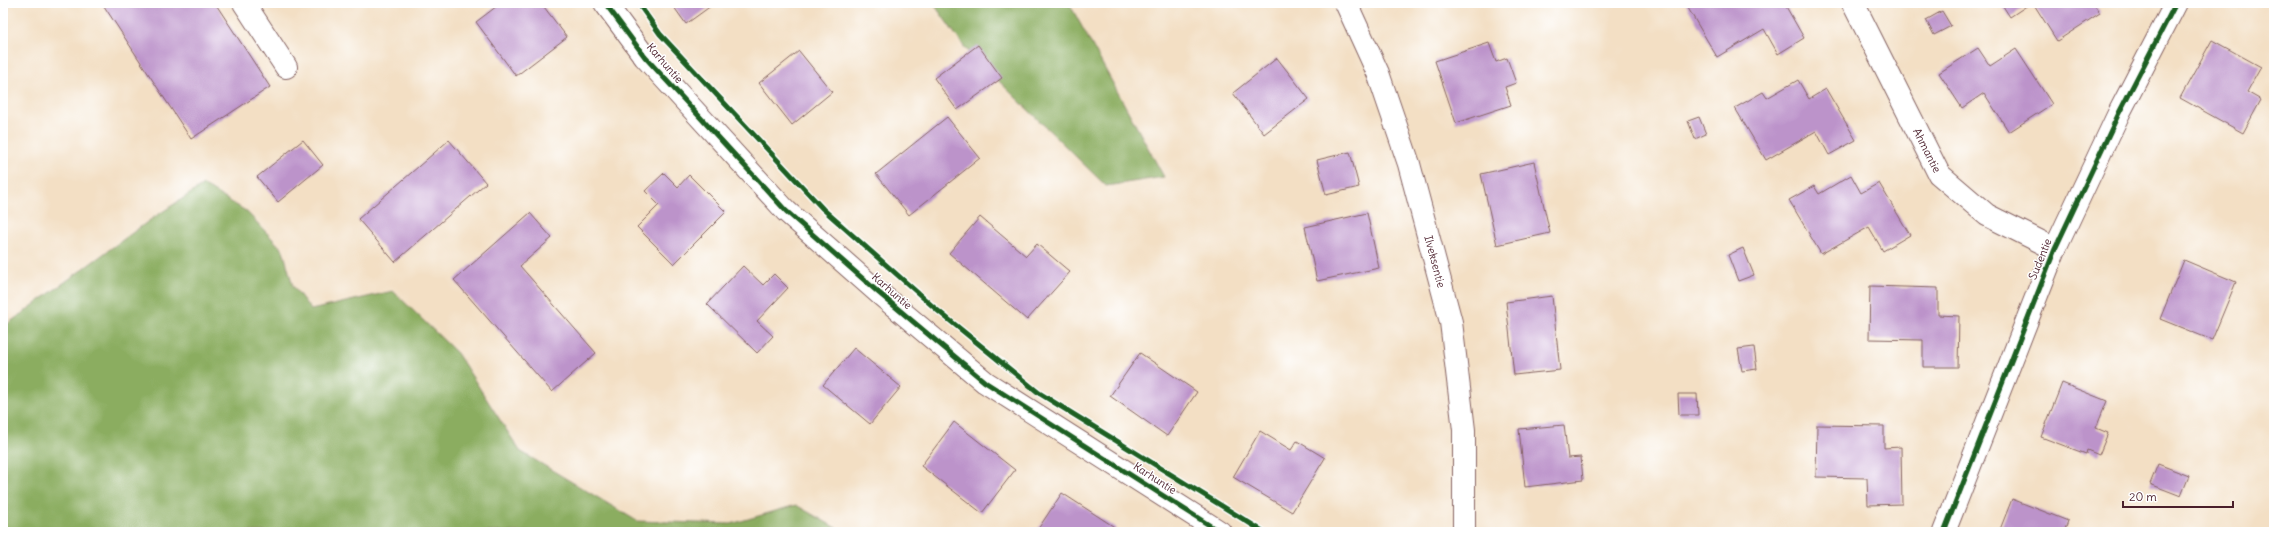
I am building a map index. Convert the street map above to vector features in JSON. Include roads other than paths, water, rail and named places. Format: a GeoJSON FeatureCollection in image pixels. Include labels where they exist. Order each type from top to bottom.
{"type":"FeatureCollection","features":[{"type":"Feature","properties":{"kind":"street"},"geometry":{"type":"LineString","coordinates":[[244,3],[286,67]]}},
{"type":"Feature","properties":{"kind":"street","name":"Karhuntie"},"geometry":{"type":"LineString","coordinates":[[605,3],[645,57],[786,211],[879,293],[985,382],[1220,532]]}},
{"type":"Feature","properties":{"kind":"street","name":"Ilveksentie"},"geometry":{"type":"LineString","coordinates":[[1346,3],[1378,73],[1409,164],[1452,322],[1464,430],[1464,532]]}},
{"type":"Feature","properties":{"kind":"street","name":"Ahmantie"},"geometry":{"type":"LineString","coordinates":[[1853,3],[1939,174],[1987,215],[2055,249]]}},
{"type":"Feature","properties":{"kind":"street","name":"Sudentie"},"geometry":{"type":"LineString","coordinates":[[1944,532],[2055,249],[2119,113],[2176,3]]}}]}
